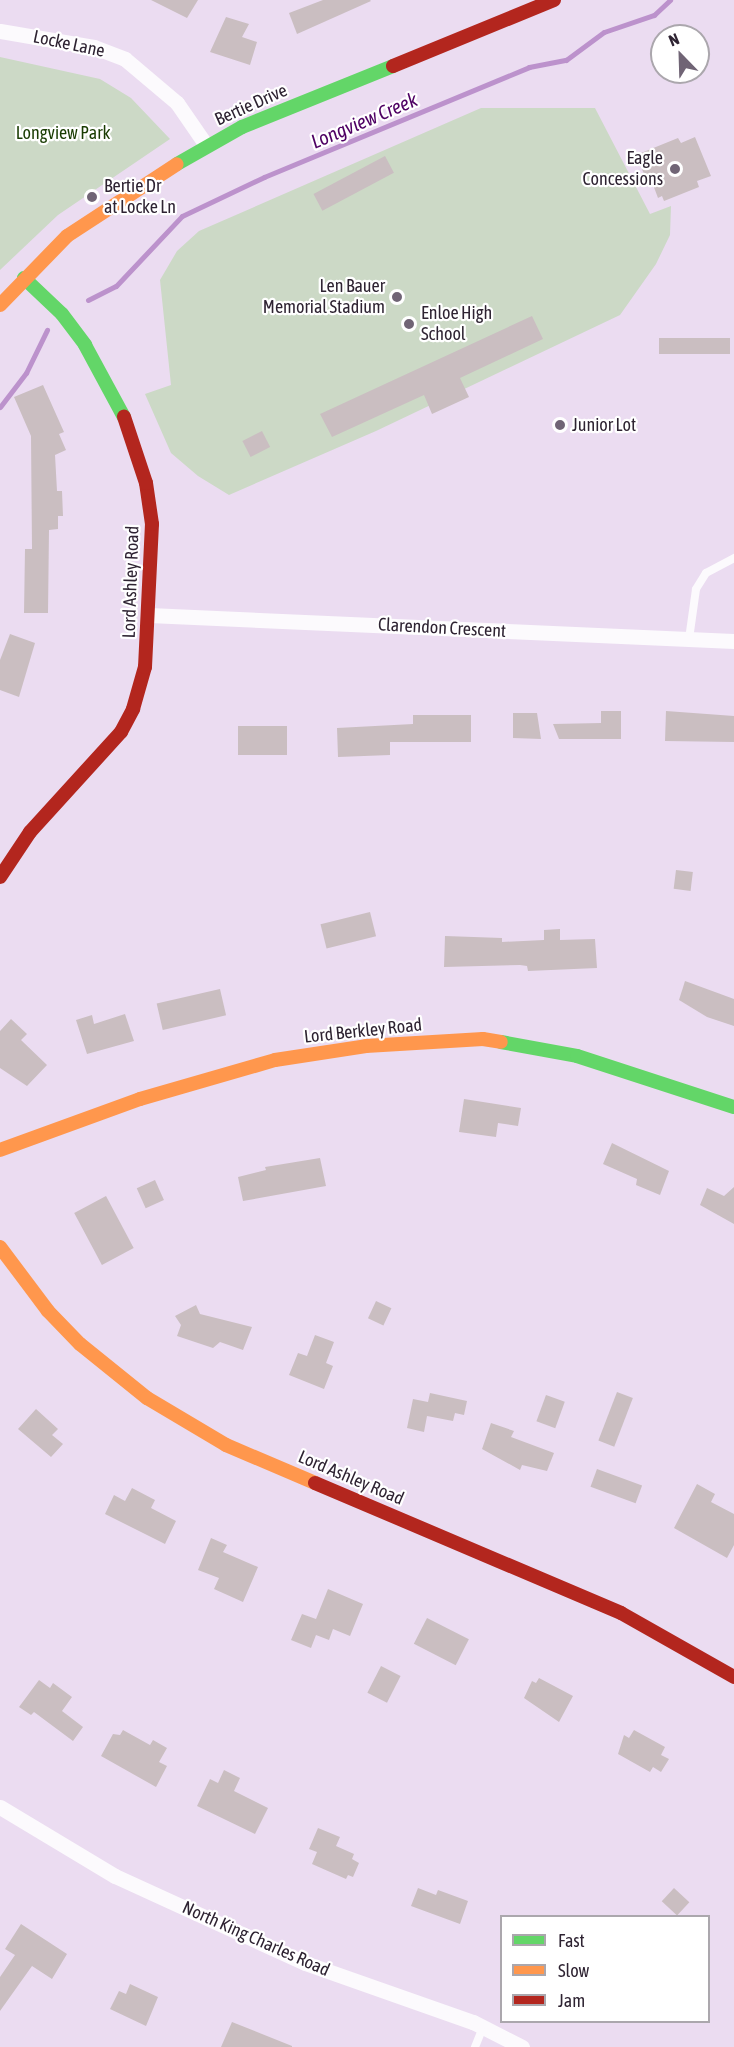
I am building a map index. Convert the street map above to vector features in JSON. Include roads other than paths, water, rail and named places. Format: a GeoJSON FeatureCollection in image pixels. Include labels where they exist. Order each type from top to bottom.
{"type":"FeatureCollection","features":[{"type":"Feature","properties":{"kind":"street","name":"Bertie Drive"},"geometry":{"type":"LineString","coordinates":[[0,305],[24,278],[76,230],[206,145],[242,127],[554,0]]}},
{"type":"Feature","properties":{"kind":"street","name":"Locke Lane"},"geometry":{"type":"LineString","coordinates":[[0,31],[94,47],[125,59],[177,103],[206,145]]}},
{"type":"Feature","properties":{"kind":"street","name":"Lord Ashley Road"},"geometry":{"type":"LineString","coordinates":[[0,877],[30,832],[121,732],[141,687],[149,615],[152,524],[146,483],[129,426],[85,345],[62,314],[24,278]]}},
{"type":"Feature","properties":{"kind":"street","name":"Clarendon Crescent"},"geometry":{"type":"LineString","coordinates":[[149,615],[734,641]]}},
{"type":"Feature","properties":{"kind":"street","name":"Lord Berkley Road"},"geometry":{"type":"LineString","coordinates":[[0,1150],[140,1099],[275,1060],[366,1046],[483,1039],[577,1056],[734,1107]]}},
{"type":"Feature","properties":{"kind":"street","name":"Lord Ashley Road"},"geometry":{"type":"LineString","coordinates":[[0,1247],[48,1311],[80,1344],[147,1398],[192,1427],[226,1445],[621,1613],[685,1646],[734,1677]]}},
{"type":"Feature","properties":{"kind":"street","name":"North King Charles Road"},"geometry":{"type":"LineString","coordinates":[[0,1807],[115,1876],[305,1963],[483,2027],[522,2047]]}},
{"type":"Feature","properties":{"kind":"lane"},"geometry":{"type":"LineString","coordinates":[[689,639],[696,589],[706,573],[734,558]]}},
{"type":"Feature","properties":{"kind":"lane"},"geometry":{"type":"LineString","coordinates":[[475,2047],[483,2027]]}},
{"type":"Feature","properties":{"kind":"waterway","name":"Longview Creek"},"geometry":{"type":"LineString","coordinates":[[88,300],[116,286],[182,216],[264,177],[529,67],[566,60],[604,32],[654,15],[670,0]]}},
{"type":"Feature","properties":{"kind":"waterway"},"geometry":{"type":"LineString","coordinates":[[0,407],[26,373],[47,330]]}},
{"type":"Feature","properties":{"kind":"place","name":"Eagle Concessions"},"geometry":{"type":"Point","coordinates":[675,169]}},
{"type":"Feature","properties":{"kind":"place","name":"Bertie Dr at Locke Ln"},"geometry":{"type":"Point","coordinates":[92,197]}},
{"type":"Feature","properties":{"kind":"place","name":"Len Bauer Memorial Stadium"},"geometry":{"type":"Point","coordinates":[397,297]}},
{"type":"Feature","properties":{"kind":"place","name":"Enloe High School"},"geometry":{"type":"Point","coordinates":[409,324]}},
{"type":"Feature","properties":{"kind":"place","name":"Junior Lot"},"geometry":{"type":"Point","coordinates":[560,425]}},
{"type":"Feature","properties":{"kind":"park label","name":"Longview Park"},"geometry":{"type":"Point","coordinates":[63,133]}}]}
